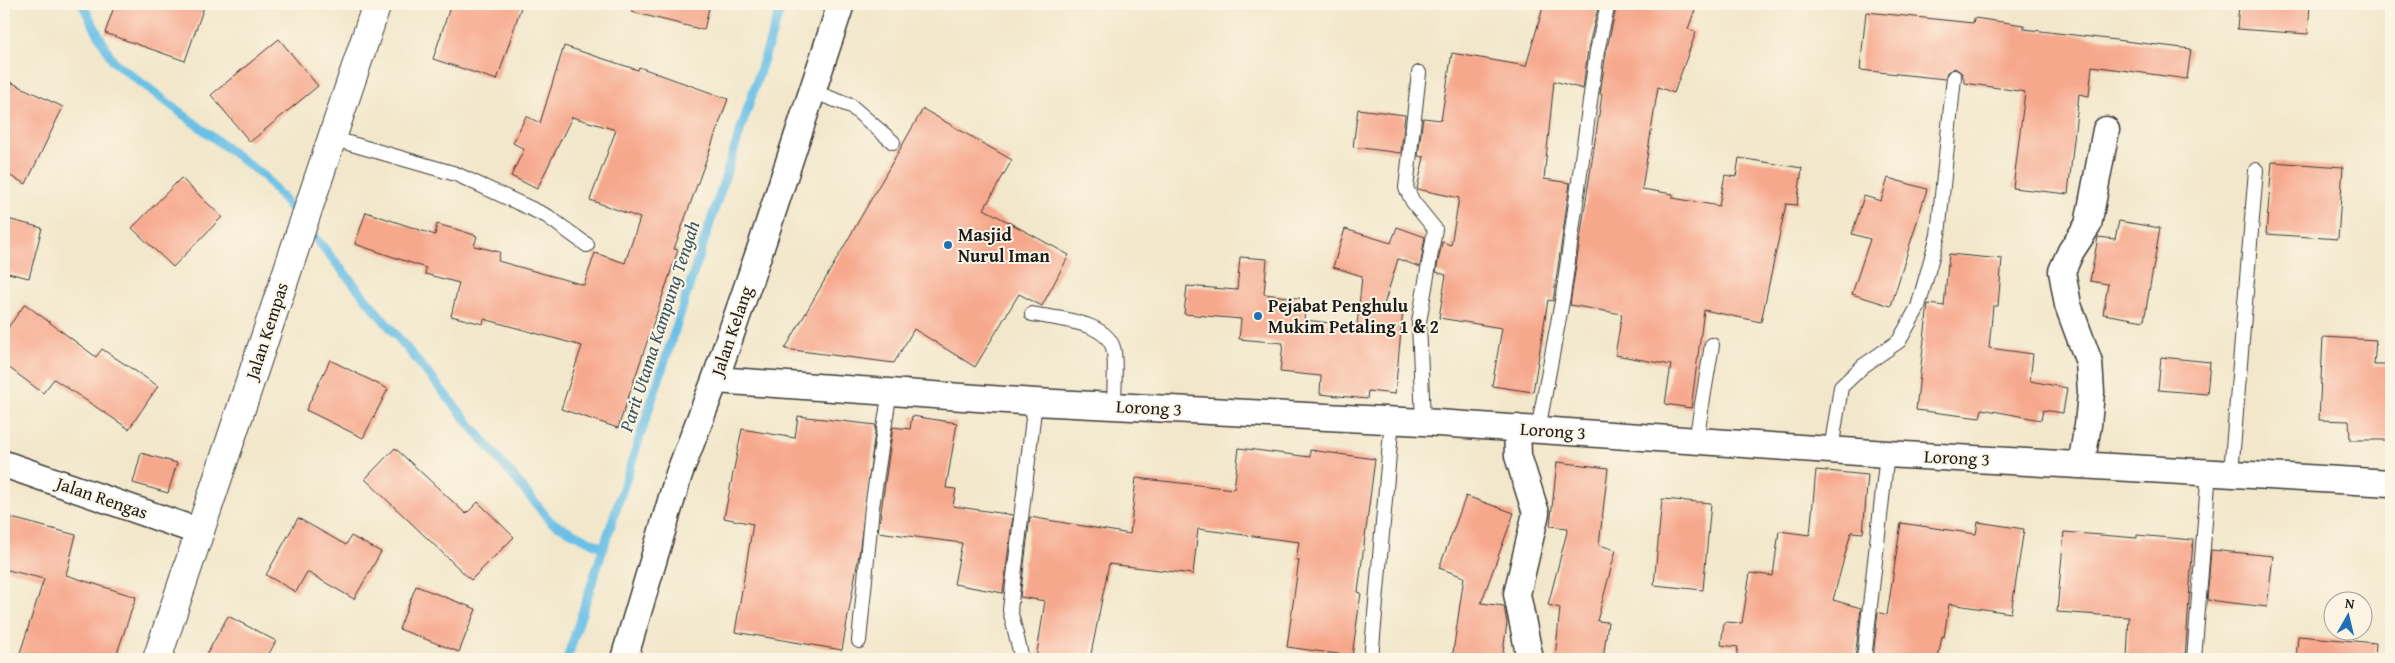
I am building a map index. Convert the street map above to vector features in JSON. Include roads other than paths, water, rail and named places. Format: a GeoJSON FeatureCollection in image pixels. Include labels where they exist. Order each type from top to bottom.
{"type":"FeatureCollection","features":[{"type":"Feature","properties":{"kind":"street","name":"Jalan Kempas"},"geometry":{"type":"LineString","coordinates":[[157,659],[377,4]]}},
{"type":"Feature","properties":{"kind":"street","name":"Jalan Kelang"},"geometry":{"type":"LineString","coordinates":[[624,659],[679,474],[715,380],[814,92],[841,4]]}},
{"type":"Feature","properties":{"kind":"street"},"geometry":{"type":"LineString","coordinates":[[2082,465],[2091,392],[2089,362],[2068,305],[2062,271],[2071,251],[2088,225],[2106,130]]}},
{"type":"Feature","properties":{"kind":"street","name":"Lorong 3"},"geometry":{"type":"LineString","coordinates":[[715,380],[890,390],[1035,402],[1392,420],[1887,454],[2391,483]]}},
{"type":"Feature","properties":{"kind":"street"},"geometry":{"type":"LineString","coordinates":[[1527,429],[1518,456],[1536,513],[1518,594],[1530,659]]}},
{"type":"Feature","properties":{"kind":"street","name":"Jalan Rengas"},"geometry":{"type":"LineString","coordinates":[[4,464],[200,532]]}},
{"type":"Feature","properties":{"kind":"lane"},"geometry":{"type":"LineString","coordinates":[[1527,429],[1563,296],[1597,51],[1608,4]]}},
{"type":"Feature","properties":{"kind":"lane"},"geometry":{"type":"LineString","coordinates":[[1419,73],[1406,188],[1413,202],[1435,229],[1419,322],[1423,422]]}},
{"type":"Feature","properties":{"kind":"lane"},"geometry":{"type":"LineString","coordinates":[[1831,450],[1841,387],[1863,366],[1899,340],[1918,307],[1938,235],[1954,78]]}},
{"type":"Feature","properties":{"kind":"lane"},"geometry":{"type":"LineString","coordinates":[[814,92],[851,106],[893,142]]}},
{"type":"Feature","properties":{"kind":"lane"},"geometry":{"type":"LineString","coordinates":[[331,138],[456,174],[547,216],[587,246]]}},
{"type":"Feature","properties":{"kind":"lane"},"geometry":{"type":"LineString","coordinates":[[2194,659],[2220,472],[2256,170]]}},
{"type":"Feature","properties":{"kind":"lane"},"geometry":{"type":"LineString","coordinates":[[1032,314],[1085,325],[1106,334],[1114,352],[1114,406]]}},
{"type":"Feature","properties":{"kind":"lane"},"geometry":{"type":"LineString","coordinates":[[1696,440],[1712,345]]}},
{"type":"Feature","properties":{"kind":"lane"},"geometry":{"type":"LineString","coordinates":[[858,641],[872,507],[890,390]]}},
{"type":"Feature","properties":{"kind":"lane"},"geometry":{"type":"LineString","coordinates":[[1022,659],[1010,610],[1035,402]]}},
{"type":"Feature","properties":{"kind":"lane"},"geometry":{"type":"LineString","coordinates":[[1371,659],[1392,420]]}},
{"type":"Feature","properties":{"kind":"lane"},"geometry":{"type":"LineString","coordinates":[[1864,659],[1887,454]]}},
{"type":"Feature","properties":{"kind":"waterway"},"geometry":{"type":"LineString","coordinates":[[82,4],[113,61],[265,177],[551,522],[603,548]]}},
{"type":"Feature","properties":{"kind":"waterway","name":"Parit Utama Kampung Tengah"},"geometry":{"type":"LineString","coordinates":[[567,659],[782,4]]}},
{"type":"Feature","properties":{"kind":"place","name":"Masjid Nurul Iman"},"geometry":{"type":"Point","coordinates":[948,245]}},
{"type":"Feature","properties":{"kind":"place","name":"Pejabat Penghulu Mukim Petaling 1 & 2"},"geometry":{"type":"Point","coordinates":[1258,316]}}]}
